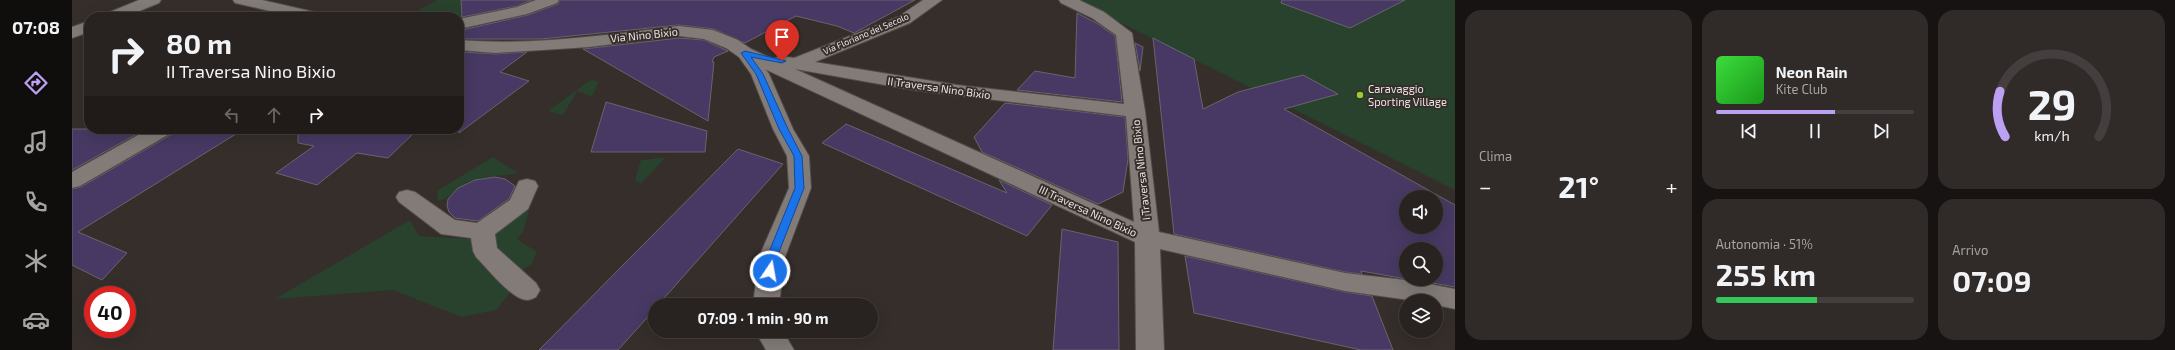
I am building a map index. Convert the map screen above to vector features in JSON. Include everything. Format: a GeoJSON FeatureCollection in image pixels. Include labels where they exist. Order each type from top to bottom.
{"type":"FeatureCollection","features":[{"type":"Feature","properties":{"kind":"street"},"geometry":{"type":"LineString","coordinates":[[123,12],[153,0]]}},
{"type":"Feature","properties":{"kind":"street"},"geometry":{"type":"LineString","coordinates":[[241,0],[295,12]]}},
{"type":"Feature","properties":{"kind":"street"},"geometry":{"type":"LineString","coordinates":[[464,23],[521,11],[551,0]]}},
{"type":"Feature","properties":{"kind":"street","name":"Via Floriano del Secolo"},"geometry":{"type":"LineString","coordinates":[[795,64],[904,20],[934,0]]}},
{"type":"Feature","properties":{"kind":"street"},"geometry":{"type":"LineString","coordinates":[[1067,0],[1098,15],[1124,33],[1134,111]]}},
{"type":"Feature","properties":{"kind":"street"},"geometry":{"type":"LineString","coordinates":[[72,33],[84,28]]}},
{"type":"Feature","properties":{"kind":"street","name":"Via Nino Bixio"},"geometry":{"type":"LineString","coordinates":[[464,45],[496,48],[590,42],[679,31],[707,34],[732,44],[745,53],[760,74],[784,129],[798,156],[800,188],[772,257],[767,298]]}},
{"type":"Feature","properties":{"kind":"street","name":"II Traversa Nino Bixio"},"geometry":{"type":"LineString","coordinates":[[745,53],[864,77],[996,96],[1134,111]]}},
{"type":"Feature","properties":{"kind":"street","name":"III Traversa Nino Bixio"},"geometry":{"type":"LineString","coordinates":[[745,53],[1147,238],[1346,282],[1414,291],[1455,299]]}},
{"type":"Feature","properties":{"kind":"street","name":"I Traversa Nino Bixio"},"geometry":{"type":"LineString","coordinates":[[1134,111],[1147,238],[1150,350]]}},
{"type":"Feature","properties":{"kind":"street"},"geometry":{"type":"LineString","coordinates":[[72,180],[155,134]]}},
{"type":"Feature","properties":{"kind":"street"},"geometry":{"type":"LineString","coordinates":[[407,197],[449,228],[482,232],[520,204],[527,186]]}},
{"type":"Feature","properties":{"kind":"street"},"geometry":{"type":"LineString","coordinates":[[482,232],[485,251],[515,281],[527,290]]}},
{"type":"Feature","properties":{"kind":"street"},"geometry":{"type":"LineString","coordinates":[[773,338],[780,350]]}},
{"type":"Feature","properties":{"kind":"green space"},"geometry":{"type":"Polygon","coordinates":[[[437,0],[529,0],[537,2],[521,4],[466,17],[464,17],[464,12],[415,12],[437,0]]]}},
{"type":"Feature","properties":{"kind":"green space","name":"Caravaggio Sporting Village"},"geometry":{"type":"Polygon","coordinates":[[[1075,0],[1455,0],[1455,190],[1075,0]]]}},
{"type":"Feature","properties":{"kind":"green space"},"geometry":{"type":"Polygon","coordinates":[[[593,80],[599,82],[592,96],[577,91],[563,115],[548,111],[589,81],[593,80]]]}},
{"type":"Feature","properties":{"kind":"green space"},"geometry":{"type":"Polygon","coordinates":[[[493,157],[518,173],[487,177],[468,182],[447,198],[438,201],[437,191],[493,157]]]}},
{"type":"Feature","properties":{"kind":"green space"},"geometry":{"type":"Polygon","coordinates":[[[666,157],[641,184],[635,180],[641,160],[666,157]]]}},
{"type":"Feature","properties":{"kind":"green space"},"geometry":{"type":"Polygon","coordinates":[[[532,200],[523,232],[517,239],[537,252],[532,264],[520,271],[493,253],[492,237],[505,221],[532,200]]]}},
{"type":"Feature","properties":{"kind":"green space"},"geometry":{"type":"Polygon","coordinates":[[[410,220],[419,236],[470,239],[479,246],[513,289],[496,310],[461,317],[393,290],[275,299],[410,220]]]}},
{"type":"Feature","properties":{"kind":"building"},"geometry":{"type":"Polygon","coordinates":[[[461,0],[532,0],[517,6],[464,17],[464,12],[462,12],[461,0]]]}},
{"type":"Feature","properties":{"kind":"building"},"geometry":{"type":"Polygon","coordinates":[[[560,0],[915,0],[854,33],[837,26],[796,16],[745,43],[714,29],[679,25],[541,39],[464,39],[464,30],[528,15],[558,4],[560,0]]]}},
{"type":"Feature","properties":{"kind":"building"},"geometry":{"type":"Polygon","coordinates":[[[1282,0],[1405,0],[1350,28],[1281,3],[1282,0]]]}},
{"type":"Feature","properties":{"kind":"building"},"geometry":{"type":"Polygon","coordinates":[[[1077,13],[1098,24],[1115,36],[1122,102],[1017,90],[1035,71],[1075,78],[1077,13]]]}},
{"type":"Feature","properties":{"kind":"building"},"geometry":{"type":"Polygon","coordinates":[[[679,38],[704,40],[728,51],[714,57],[712,62],[714,62],[708,121],[583,49],[679,38]]]}},
{"type":"Feature","properties":{"kind":"building"},"geometry":{"type":"Polygon","coordinates":[[[1153,38],[1194,59],[1203,109],[1238,92],[1303,75],[1338,94],[1284,109],[1428,190],[1399,190],[1399,234],[1443,234],[1443,198],[1455,205],[1455,287],[1443,285],[1443,242],[1399,242],[1399,278],[1361,271],[1362,274],[1345,272],[1174,234],[1153,38]]]}},
{"type":"Feature","properties":{"kind":"building"},"geometry":{"type":"Polygon","coordinates":[[[1135,43],[1143,47],[1140,71],[1135,43]]]}},
{"type":"Feature","properties":{"kind":"building"},"geometry":{"type":"Polygon","coordinates":[[[464,52],[495,54],[527,52],[500,72],[529,81],[464,129],[464,52]]]}},
{"type":"Feature","properties":{"kind":"building"},"geometry":{"type":"Polygon","coordinates":[[[606,102],[707,131],[705,152],[591,152],[606,102]]]}},
{"type":"Feature","properties":{"kind":"building"},"geometry":{"type":"Polygon","coordinates":[[[1005,103],[1125,117],[1128,159],[1123,192],[1098,204],[982,152],[974,137],[1005,103]]]}},
{"type":"Feature","properties":{"kind":"building"},"geometry":{"type":"Polygon","coordinates":[[[846,124],[1007,193],[999,180],[1052,205],[1027,236],[822,143],[846,124]]]}},
{"type":"Feature","properties":{"kind":"building"},"geometry":{"type":"Polygon","coordinates":[[[72,129],[84,129],[84,134],[137,134],[72,170],[72,129]]]}},
{"type":"Feature","properties":{"kind":"building"},"geometry":{"type":"Polygon","coordinates":[[[172,134],[236,134],[78,232],[127,253],[102,280],[72,265],[72,189],[81,187],[172,134]]]}},
{"type":"Feature","properties":{"kind":"building"},"geometry":{"type":"Polygon","coordinates":[[[298,134],[413,134],[388,158],[357,153],[317,185],[276,173],[314,146],[298,143],[298,134]]]}},
{"type":"Feature","properties":{"kind":"building"},"geometry":{"type":"Polygon","coordinates":[[[738,149],[783,164],[664,298],[648,298],[648,317],[618,350],[539,350],[738,149]]]}},
{"type":"Feature","properties":{"kind":"building"},"geometry":{"type":"Polygon","coordinates":[[[495,177],[505,179],[515,186],[509,199],[478,221],[455,218],[449,212],[447,206],[448,199],[458,188],[475,180],[495,177]]]}},
{"type":"Feature","properties":{"kind":"building"},"geometry":{"type":"Polygon","coordinates":[[[1062,229],[1118,242],[1119,350],[1053,350],[1062,229]]]}},
{"type":"Feature","properties":{"kind":"building"},"geometry":{"type":"Polygon","coordinates":[[[1185,256],[1345,292],[1372,296],[1393,350],[1361,350],[1194,313],[1185,256]]]}},
{"type":"Feature","properties":{"kind":"place","name":"Caravaggio Sporting Village"},"geometry":{"type":"Point","coordinates":[1360,95]}},
{"type":"Feature","properties":{"kind":"route"},"geometry":{"type":"LineString","coordinates":[[770,271],[772,257],[800,188],[798,156],[784,129],[760,74],[745,53],[782,61]]}}]}
